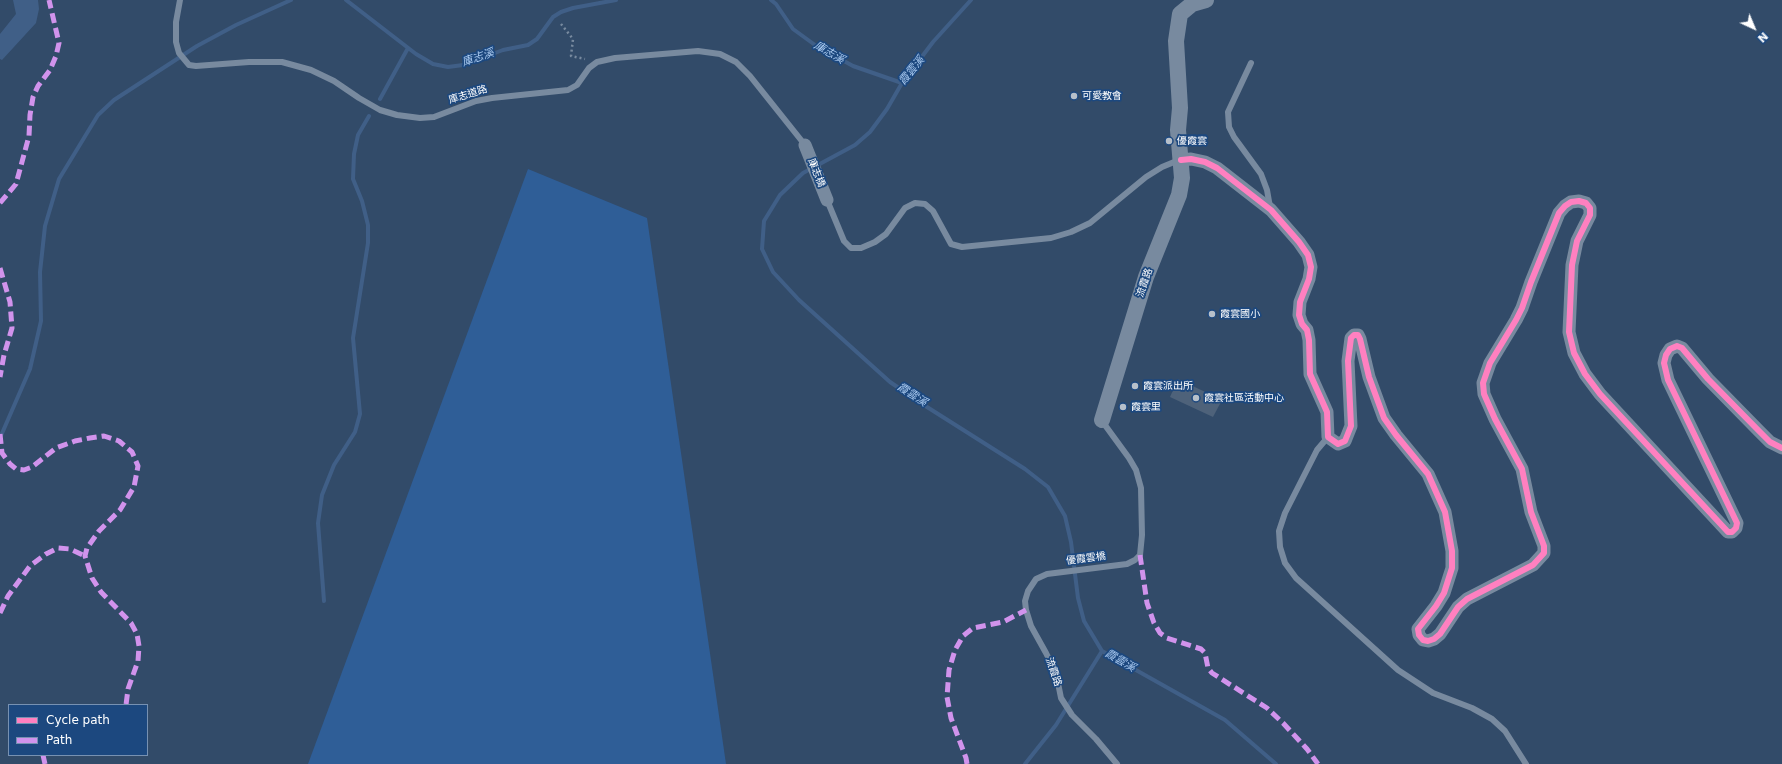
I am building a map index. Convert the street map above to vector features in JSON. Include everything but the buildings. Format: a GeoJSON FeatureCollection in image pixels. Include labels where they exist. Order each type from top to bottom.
{"type":"FeatureCollection","features":[{"type":"Feature","properties":{"kind":"street","name":"流霞路"},"geometry":{"type":"LineString","coordinates":[[1102,420],[1146,277],[1179,195],[1182,178],[1178,130],[1180,108],[1176,41],[1180,14],[1192,4],[1206,0]]}},
{"type":"Feature","properties":{"kind":"street","name":"庫志橋"},"geometry":{"type":"LineString","coordinates":[[805,145],[826,200]]}},
{"type":"Feature","properties":{"kind":"street"},"geometry":{"type":"LineString","coordinates":[[1181,160],[1191,159],[1205,162],[1217,168],[1270,210],[1299,242],[1308,255],[1310,273],[1300,302],[1299,315],[1302,324],[1307,330],[1309,340],[1310,374],[1328,412],[1328,436],[1338,444],[1346,442],[1351,426],[1348,361],[1351,338],[1354,335],[1358,335],[1369,377],[1384,418],[1428,474],[1444,512],[1452,551],[1452,568],[1444,592],[1436,606],[1418,629],[1419,635],[1423,640],[1428,641],[1434,639],[1440,634],[1454,611],[1467,599],[1533,565],[1544,553],[1544,546],[1531,512],[1522,469],[1495,419],[1484,394],[1483,383],[1490,363],[1522,308],[1559,213],[1571,202],[1579,201],[1586,203],[1590,208],[1590,215],[1577,241],[1572,265],[1569,332],[1576,358],[1585,374],[1600,394],[1728,532],[1732,532],[1736,528],[1737,523],[1668,380],[1664,363],[1666,354],[1677,346],[1682,348],[1708,379],[1754,426],[1770,442],[1782,448]]}},
{"type":"Feature","properties":{"kind":"lane","name":"庫志道路"},"geometry":{"type":"LineString","coordinates":[[180,0],[176,22],[176,42],[185,62],[189,65],[196,66],[250,62],[282,62],[311,70],[334,80],[359,98],[380,110],[397,115],[420,118],[434,117],[492,98],[568,90],[577,86],[589,68],[597,62]]}},
{"type":"Feature","properties":{"kind":"lane"},"geometry":{"type":"LineString","coordinates":[[597,62],[615,58],[698,51],[720,54],[736,62],[750,76],[805,145]]}},
{"type":"Feature","properties":{"kind":"lane"},"geometry":{"type":"LineString","coordinates":[[1251,63],[1228,112],[1229,127],[1234,137],[1261,174],[1267,190],[1270,210]]}},
{"type":"Feature","properties":{"kind":"lane"},"geometry":{"type":"LineString","coordinates":[[826,200],[844,241],[851,248],[861,248],[875,242],[886,234],[905,208],[915,203],[924,204],[932,211],[951,244],[962,247],[1051,238],[1072,232],[1090,223],[1146,177],[1162,167],[1181,160]]}},
{"type":"Feature","properties":{"kind":"lane","name":"流霞路"},"geometry":{"type":"LineString","coordinates":[[1102,420],[1136,470],[1141,488],[1142,549],[1140,555],[1135,560],[1127,564]]}},
{"type":"Feature","properties":{"kind":"lane"},"geometry":{"type":"LineString","coordinates":[[1328,436],[1317,450],[1284,513],[1279,531],[1280,548],[1285,563],[1296,578],[1398,670],[1433,693],[1472,708],[1492,719],[1505,731],[1526,764]]}},
{"type":"Feature","properties":{"kind":"lane","name":"優霞雲橋"},"geometry":{"type":"LineString","coordinates":[[1047,574],[1127,564]]}},
{"type":"Feature","properties":{"kind":"lane","name":"流霞路"},"geometry":{"type":"LineString","coordinates":[[1047,574],[1036,579],[1028,591],[1025,601],[1031,626],[1056,673],[1061,698],[1072,715],[1096,739],[1117,764]]}},
{"type":"Feature","properties":{"kind":"path"},"geometry":{"type":"LineString","coordinates":[[561,24],[573,39],[571,56],[597,62]]}},
{"type":"Feature","properties":{"kind":"shaded area"},"geometry":{"type":"Polygon","coordinates":[[[13,0],[38,0],[39,9],[36,23],[2,60],[0,59],[0,34],[16,14],[13,0]]]}},
{"type":"Feature","properties":{"kind":"shaded area"},"geometry":{"type":"Polygon","coordinates":[[[528,169],[647,218],[726,764],[308,764],[528,169]]]}},
{"type":"Feature","properties":{"kind":"waterway"},"geometry":{"type":"LineString","coordinates":[[0,438],[30,369],[41,321],[40,272],[45,226],[59,179],[98,115],[114,100],[197,46],[236,25],[291,0]]}},
{"type":"Feature","properties":{"kind":"waterway","name":"庫志溪"},"geometry":{"type":"LineString","coordinates":[[346,0],[416,54],[433,64],[448,67],[463,65],[503,50],[528,45],[537,39],[553,17],[561,12],[573,8],[616,0]]}},
{"type":"Feature","properties":{"kind":"waterway","name":"庫志溪"},"geometry":{"type":"LineString","coordinates":[[771,0],[776,4],[793,29],[815,45],[853,66],[902,83]]}},
{"type":"Feature","properties":{"kind":"waterway","name":"霞雲溪"},"geometry":{"type":"LineString","coordinates":[[971,0],[933,42],[902,83],[887,109],[870,132],[855,145],[803,173],[780,195],[764,221],[762,249],[773,272],[799,300],[890,382],[1025,469],[1048,487],[1065,516],[1071,542],[1078,598],[1084,621],[1102,651],[1225,720],[1276,764]]}},
{"type":"Feature","properties":{"kind":"waterway"},"geometry":{"type":"LineString","coordinates":[[380,99],[408,48]]}},
{"type":"Feature","properties":{"kind":"waterway"},"geometry":{"type":"LineString","coordinates":[[324,601],[318,523],[322,495],[334,465],[355,432],[360,414],[353,338],[368,243],[368,225],[362,201],[353,179],[354,154],[358,135],[369,116]]}},
{"type":"Feature","properties":{"kind":"waterway"},"geometry":{"type":"LineString","coordinates":[[1025,764],[1056,725],[1102,651]]}},
{"type":"Feature","properties":{"kind":"marked path"},"geometry":{"type":"LineString","coordinates":[[0,203],[16,184],[29,136],[33,97],[38,86],[50,70],[56,56],[59,43],[49,0]]}},
{"type":"Feature","properties":{"kind":"marked path"},"geometry":{"type":"LineString","coordinates":[[0,268],[10,302],[12,328],[4,355],[0,377]]}},
{"type":"Feature","properties":{"kind":"marked path"},"geometry":{"type":"LineString","coordinates":[[0,434],[2,453],[10,464],[16,469],[24,470],[32,467],[56,448],[75,441],[90,438],[104,436],[119,441],[132,452],[138,466],[134,487],[120,510],[99,531],[87,548],[85,556],[92,578],[101,592],[131,623],[137,634],[139,646],[138,661],[128,689],[126,704]]}},
{"type":"Feature","properties":{"kind":"marked path"},"geometry":{"type":"LineString","coordinates":[[0,613],[8,596],[30,566],[46,554],[58,548],[70,549],[85,556]]}},
{"type":"Feature","properties":{"kind":"marked path"},"geometry":{"type":"LineString","coordinates":[[1140,555],[1147,603],[1154,623],[1160,633],[1167,638],[1201,649],[1205,653],[1208,668],[1212,673],[1267,708],[1307,749],[1318,764]]}},
{"type":"Feature","properties":{"kind":"marked path"},"geometry":{"type":"LineString","coordinates":[[967,764],[951,718],[947,697],[949,670],[955,650],[963,636],[973,628],[1003,622],[1026,610]]}},
{"type":"Feature","properties":{"kind":"marked path"},"geometry":{"type":"LineString","coordinates":[[43,756],[45,764]]}},
{"type":"Feature","properties":{"kind":"cycle path"},"geometry":{"type":"LineString","coordinates":[[1181,160],[1191,159],[1205,162],[1217,168],[1271,210],[1299,242],[1308,255],[1311,267],[1309,279],[1300,302],[1299,315],[1302,324],[1307,330],[1309,340],[1310,374],[1327,412],[1328,437],[1338,444],[1345,441],[1351,426],[1348,361],[1351,338],[1354,335],[1358,335],[1369,377],[1384,418],[1428,474],[1445,512],[1452,551],[1452,568],[1444,593],[1418,629],[1419,635],[1423,640],[1428,641],[1434,639],[1440,634],[1458,607],[1467,599],[1533,565],[1544,553],[1544,546],[1531,512],[1522,469],[1495,419],[1484,394],[1483,383],[1490,363],[1522,308],[1559,213],[1571,202],[1579,201],[1586,203],[1590,208],[1590,215],[1577,241],[1572,265],[1569,332],[1574,353],[1585,374],[1600,394],[1728,532],[1732,532],[1736,528],[1737,523],[1668,380],[1664,363],[1666,355],[1670,349],[1677,346],[1682,348],[1708,379],[1760,432],[1770,442],[1782,448]]}},
{"type":"Feature","properties":{"kind":"place","name":"可愛教會"},"geometry":{"type":"Point","coordinates":[1074,96]}},
{"type":"Feature","properties":{"kind":"place","name":"優霞雲"},"geometry":{"type":"Point","coordinates":[1169,141]}},
{"type":"Feature","properties":{"kind":"place","name":"霞雲國小"},"geometry":{"type":"Point","coordinates":[1212,314]}},
{"type":"Feature","properties":{"kind":"place","name":"霞雲派出所"},"geometry":{"type":"Point","coordinates":[1135,386]}},
{"type":"Feature","properties":{"kind":"place","name":"霞雲社區活動中心"},"geometry":{"type":"Point","coordinates":[1196,398]}},
{"type":"Feature","properties":{"kind":"place","name":"霞雲里"},"geometry":{"type":"Point","coordinates":[1123,407]}}]}
